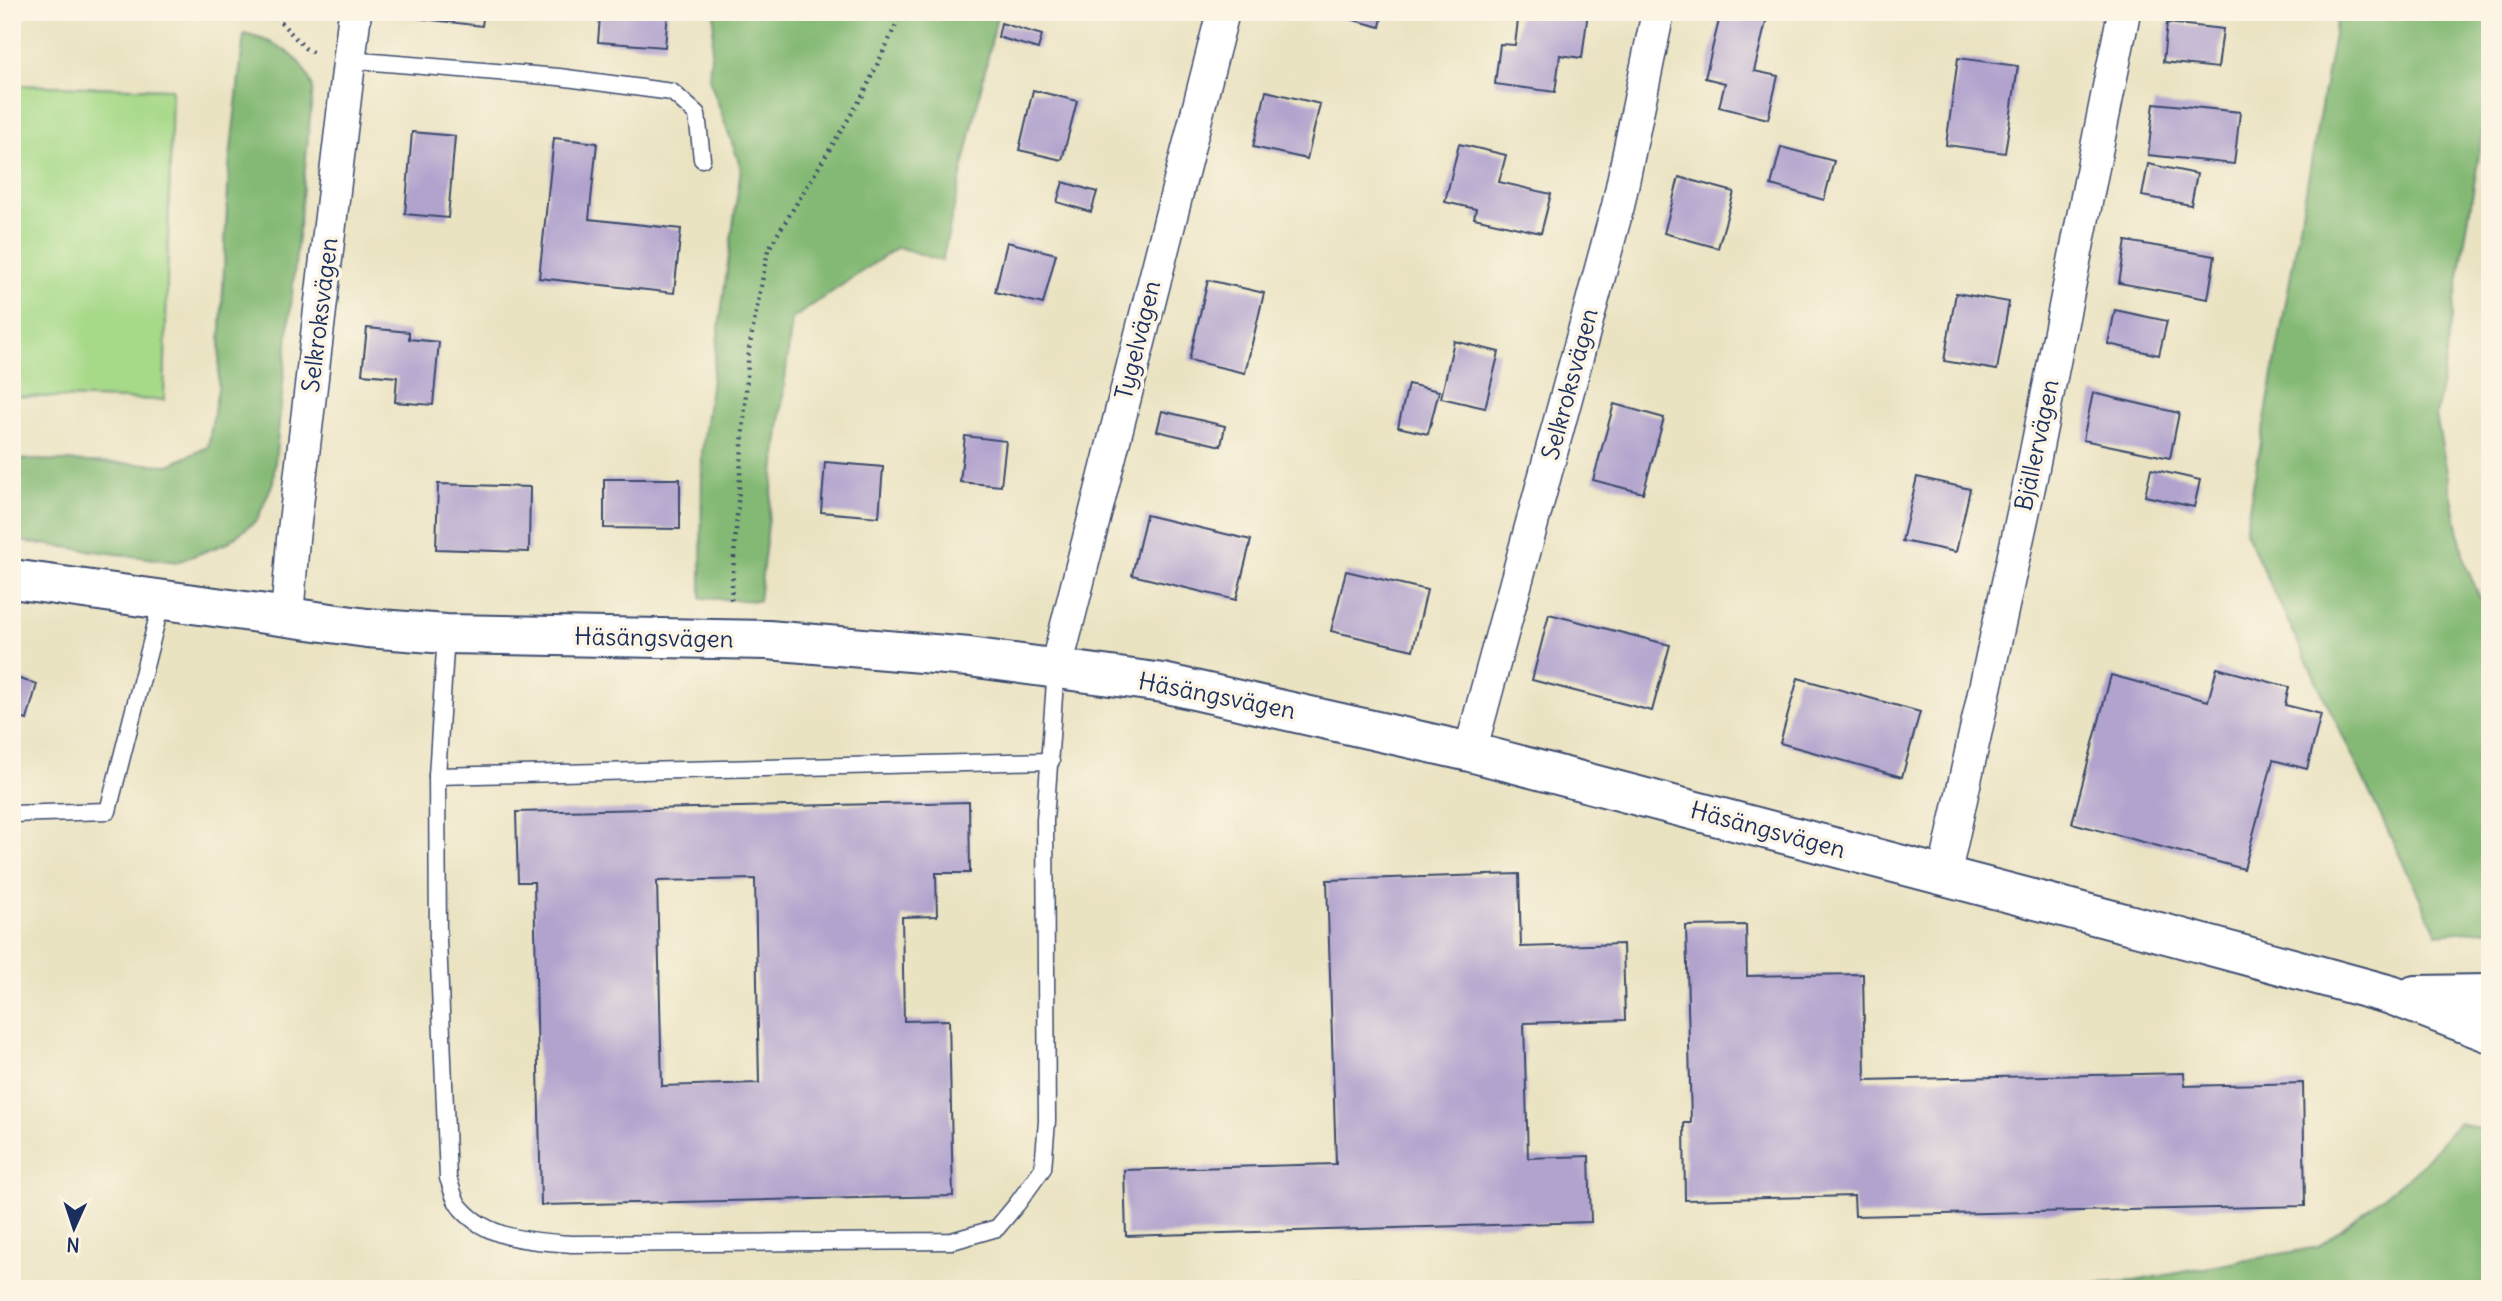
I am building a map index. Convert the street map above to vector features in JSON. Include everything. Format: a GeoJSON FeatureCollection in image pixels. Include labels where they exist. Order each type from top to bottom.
{"type":"FeatureCollection","features":[{"type":"Feature","properties":{"kind":"street","name":"Selkroksvägen"},"geometry":{"type":"LineString","coordinates":[[287,618],[293,538],[355,12]]}},
{"type":"Feature","properties":{"kind":"street","name":"Tygelvägen"},"geometry":{"type":"LineString","coordinates":[[1056,668],[1223,12]]}},
{"type":"Feature","properties":{"kind":"street","name":"Selkroksvägen"},"geometry":{"type":"LineString","coordinates":[[1470,752],[1618,206],[1658,12]]}},
{"type":"Feature","properties":{"kind":"street","name":"Bjällervägen"},"geometry":{"type":"LineString","coordinates":[[1944,877],[2031,477],[2124,12]]}},
{"type":"Feature","properties":{"kind":"street","name":"Häsängsvägen"},"geometry":{"type":"LineString","coordinates":[[12,579],[287,618],[446,634],[729,640],[956,656],[1177,686],[1470,752],[2391,995],[2490,1033]]}},
{"type":"Feature","properties":{"kind":"street","name":"Häsängsvägen"},"geometry":{"type":"LineString","coordinates":[[2391,995],[2490,995]]}},
{"type":"Feature","properties":{"kind":"lane"},"geometry":{"type":"LineString","coordinates":[[349,60],[559,77],[672,92],[697,114],[702,159]]}},
{"type":"Feature","properties":{"kind":"lane"},"geometry":{"type":"LineString","coordinates":[[12,814],[108,811],[162,600]]}},
{"type":"Feature","properties":{"kind":"lane"},"geometry":{"type":"LineString","coordinates":[[446,634],[438,776],[438,940],[449,1178],[458,1207],[476,1222],[518,1241],[571,1244],[952,1241],[997,1228],[1043,1168],[1047,1121],[1045,820],[1056,668]]}},
{"type":"Feature","properties":{"kind":"lane"},"geometry":{"type":"LineString","coordinates":[[438,776],[1051,761]]}},
{"type":"Feature","properties":{"kind":"path"},"geometry":{"type":"LineString","coordinates":[[271,12],[305,48],[349,60]]}},
{"type":"Feature","properties":{"kind":"path"},"geometry":{"type":"LineString","coordinates":[[729,640],[749,349],[768,250],[863,95],[902,12]]}},
{"type":"Feature","properties":{"kind":"green space"},"geometry":{"type":"Polygon","coordinates":[[[715,12],[998,12],[942,261],[898,247],[792,319],[759,601],[701,598],[702,452],[741,168],[709,78],[715,12]]]}},
{"type":"Feature","properties":{"kind":"green space"},"geometry":{"type":"Polygon","coordinates":[[[2338,12],[2490,12],[2490,88],[2436,416],[2465,564],[2490,620],[2490,929],[2437,934],[2245,531],[2338,12]]]}},
{"type":"Feature","properties":{"kind":"green space"},"geometry":{"type":"Polygon","coordinates":[[[244,34],[268,41],[287,52],[302,67],[313,88],[273,482],[257,520],[227,543],[177,562],[12,540],[12,459],[169,465],[208,447],[218,389],[229,167],[244,34]]]}},
{"type":"Feature","properties":{"kind":"green space"},"geometry":{"type":"Polygon","coordinates":[[[12,85],[172,89],[164,400],[12,396],[12,85]]]}},
{"type":"Feature","properties":{"kind":"green space"},"geometry":{"type":"Polygon","coordinates":[[[2459,1122],[2490,1133],[2490,1289],[1999,1289],[2134,1281],[2318,1247],[2416,1171],[2459,1122]]]}},
{"type":"Feature","properties":{"kind":"green space"},"geometry":{"type":"Polygon","coordinates":[[[1384,1286],[1500,1289],[1278,1289],[1384,1286]]]}},
{"type":"Feature","properties":{"kind":"building"},"geometry":{"type":"Polygon","coordinates":[[[408,12],[484,12],[482,26],[408,17],[408,12]]]}},
{"type":"Feature","properties":{"kind":"building"},"geometry":{"type":"Polygon","coordinates":[[[576,12],[668,12],[665,47],[598,42],[600,17],[576,15],[576,12]]]}},
{"type":"Feature","properties":{"kind":"building"},"geometry":{"type":"Polygon","coordinates":[[[1324,12],[1383,12],[1380,27],[1324,12]]]}},
{"type":"Feature","properties":{"kind":"building"},"geometry":{"type":"Polygon","coordinates":[[[1519,12],[1588,12],[1582,58],[1560,55],[1555,92],[1495,84],[1500,44],[1515,45],[1519,12]]]}},
{"type":"Feature","properties":{"kind":"building"},"geometry":{"type":"Polygon","coordinates":[[[1721,12],[1768,14],[1754,71],[1778,76],[1768,119],[1719,107],[1725,83],[1705,78],[1721,12]]]}},
{"type":"Feature","properties":{"kind":"building"},"geometry":{"type":"Polygon","coordinates":[[[2218,12],[2260,12],[2258,21],[2218,12]]]}},
{"type":"Feature","properties":{"kind":"building"},"geometry":{"type":"Polygon","coordinates":[[[1001,23],[1042,35],[1038,49],[998,37],[1001,23]]]}},
{"type":"Feature","properties":{"kind":"building"},"geometry":{"type":"Polygon","coordinates":[[[2167,23],[2223,29],[2218,68],[2163,62],[2167,23]]]}},
{"type":"Feature","properties":{"kind":"building"},"geometry":{"type":"Polygon","coordinates":[[[1958,58],[2018,66],[2005,153],[1946,145],[1958,58]]]}},
{"type":"Feature","properties":{"kind":"building"},"geometry":{"type":"Polygon","coordinates":[[[1033,90],[1077,101],[1062,160],[1019,150],[1033,90]]]}},
{"type":"Feature","properties":{"kind":"building"},"geometry":{"type":"Polygon","coordinates":[[[1266,91],[1320,104],[1307,159],[1253,147],[1266,91]]]}},
{"type":"Feature","properties":{"kind":"building"},"geometry":{"type":"Polygon","coordinates":[[[2154,103],[2240,112],[2234,164],[2148,155],[2154,103]]]}},
{"type":"Feature","properties":{"kind":"building"},"geometry":{"type":"Polygon","coordinates":[[[412,132],[455,136],[448,218],[405,214],[412,132]]]}},
{"type":"Feature","properties":{"kind":"building"},"geometry":{"type":"Polygon","coordinates":[[[554,138],[597,143],[589,219],[681,229],[674,293],[539,278],[554,138]]]}},
{"type":"Feature","properties":{"kind":"building"},"geometry":{"type":"Polygon","coordinates":[[[1459,144],[1506,155],[1499,182],[1551,194],[1541,233],[1474,218],[1476,209],[1445,202],[1459,144]]]}},
{"type":"Feature","properties":{"kind":"building"},"geometry":{"type":"Polygon","coordinates":[[[1781,147],[1834,161],[1824,200],[1771,185],[1781,147]]]}},
{"type":"Feature","properties":{"kind":"building"},"geometry":{"type":"Polygon","coordinates":[[[2148,164],[2197,174],[2191,205],[2142,196],[2148,164]]]}},
{"type":"Feature","properties":{"kind":"building"},"geometry":{"type":"Polygon","coordinates":[[[1679,177],[1734,192],[1718,248],[1664,233],[1679,177]]]}},
{"type":"Feature","properties":{"kind":"building"},"geometry":{"type":"Polygon","coordinates":[[[1063,182],[1097,192],[1091,212],[1057,202],[1063,182]]]}},
{"type":"Feature","properties":{"kind":"building"},"geometry":{"type":"Polygon","coordinates":[[[2126,241],[2215,256],[2208,299],[2119,283],[2126,241]]]}},
{"type":"Feature","properties":{"kind":"building"},"geometry":{"type":"Polygon","coordinates":[[[1007,242],[1056,254],[1043,304],[995,292],[1007,242]]]}},
{"type":"Feature","properties":{"kind":"building"},"geometry":{"type":"Polygon","coordinates":[[[1208,280],[1264,293],[1245,373],[1189,360],[1208,280]]]}},
{"type":"Feature","properties":{"kind":"building"},"geometry":{"type":"Polygon","coordinates":[[[1956,293],[2009,302],[1997,370],[1944,361],[1956,293]]]}},
{"type":"Feature","properties":{"kind":"building"},"geometry":{"type":"Polygon","coordinates":[[[2115,310],[2167,321],[2159,355],[2108,344],[2115,310]]]}},
{"type":"Feature","properties":{"kind":"building"},"geometry":{"type":"Polygon","coordinates":[[[367,328],[409,332],[409,339],[439,342],[433,405],[395,402],[397,377],[362,374],[367,328]]]}},
{"type":"Feature","properties":{"kind":"building"},"geometry":{"type":"Polygon","coordinates":[[[1454,341],[1499,352],[1485,408],[1441,398],[1454,341]]]}},
{"type":"Feature","properties":{"kind":"building"},"geometry":{"type":"Polygon","coordinates":[[[1408,384],[1439,391],[1428,434],[1398,427],[1408,384]]]}},
{"type":"Feature","properties":{"kind":"building"},"geometry":{"type":"Polygon","coordinates":[[[2093,393],[2179,413],[2170,458],[2083,440],[2093,393]]]}},
{"type":"Feature","properties":{"kind":"building"},"geometry":{"type":"Polygon","coordinates":[[[1614,404],[1664,418],[1643,493],[1593,480],[1614,404]]]}},
{"type":"Feature","properties":{"kind":"building"},"geometry":{"type":"Polygon","coordinates":[[[1162,411],[1225,426],[1221,446],[1157,431],[1162,411]]]}},
{"type":"Feature","properties":{"kind":"building"},"geometry":{"type":"Polygon","coordinates":[[[965,436],[1006,441],[1001,486],[960,482],[965,436]]]}},
{"type":"Feature","properties":{"kind":"building"},"geometry":{"type":"Polygon","coordinates":[[[825,462],[883,467],[879,517],[821,512],[825,462]]]}},
{"type":"Feature","properties":{"kind":"building"},"geometry":{"type":"Polygon","coordinates":[[[2151,469],[2200,480],[2194,507],[2145,496],[2151,469]]]}},
{"type":"Feature","properties":{"kind":"building"},"geometry":{"type":"Polygon","coordinates":[[[1917,477],[1970,489],[1956,552],[1902,541],[1917,477]]]}},
{"type":"Feature","properties":{"kind":"building"},"geometry":{"type":"Polygon","coordinates":[[[604,479],[680,479],[680,529],[604,528],[604,479]]]}},
{"type":"Feature","properties":{"kind":"building"},"geometry":{"type":"Polygon","coordinates":[[[438,484],[530,487],[529,552],[436,549],[438,484]]]}},
{"type":"Feature","properties":{"kind":"building"},"geometry":{"type":"Polygon","coordinates":[[[1146,515],[1251,540],[1236,600],[1132,575],[1146,515]]]}},
{"type":"Feature","properties":{"kind":"building"},"geometry":{"type":"Polygon","coordinates":[[[1346,571],[1427,590],[1413,650],[1331,631],[1346,571]]]}},
{"type":"Feature","properties":{"kind":"building"},"geometry":{"type":"Polygon","coordinates":[[[1549,614],[1670,645],[1652,711],[1532,680],[1549,614]]]}},
{"type":"Feature","properties":{"kind":"building"},"geometry":{"type":"Polygon","coordinates":[[[2217,668],[2289,687],[2285,705],[2321,714],[2307,769],[2273,760],[2244,869],[2072,823],[2111,675],[2208,701],[2217,668]]]}},
{"type":"Feature","properties":{"kind":"building"},"geometry":{"type":"Polygon","coordinates":[[[12,677],[37,684],[27,720],[12,716],[12,677]]]}},
{"type":"Feature","properties":{"kind":"building"},"geometry":{"type":"Polygon","coordinates":[[[1798,678],[1920,712],[1902,777],[1780,743],[1798,678]]]}},
{"type":"Feature","properties":{"kind":"building"},"geometry":{"type":"Polygon","coordinates":[[[969,802],[970,873],[936,873],[937,916],[902,917],[904,1021],[949,1020],[953,1196],[541,1205],[534,882],[518,882],[516,812],[969,802]],[[755,879],[657,881],[662,1086],[759,1083],[755,879]]]}},
{"type":"Feature","properties":{"kind":"building"},"geometry":{"type":"Polygon","coordinates":[[[1519,874],[1521,947],[1623,944],[1625,1020],[1524,1023],[1528,1158],[1589,1156],[1591,1222],[1126,1236],[1124,1170],[1336,1164],[1327,880],[1519,874]]]}},
{"type":"Feature","properties":{"kind":"building"},"geometry":{"type":"Polygon","coordinates":[[[1746,925],[1747,976],[1863,974],[1865,1080],[2184,1073],[2185,1086],[2303,1083],[2305,1206],[1855,1216],[1854,1196],[1685,1200],[1684,1123],[1691,1123],[1686,926],[1746,925]]]}}]}
